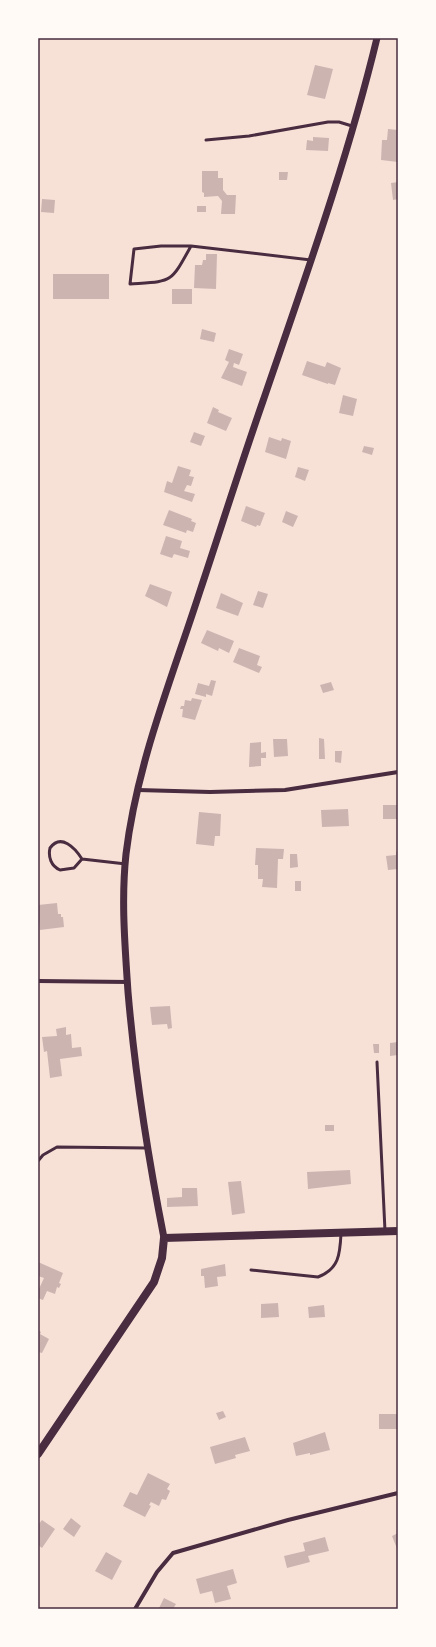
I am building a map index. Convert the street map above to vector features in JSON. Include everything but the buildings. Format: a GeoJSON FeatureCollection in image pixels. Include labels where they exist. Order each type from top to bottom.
{"type":"FeatureCollection","features":[{"type":"Feature","properties":{"kind":"main road"},"geometry":{"type":"LineString","coordinates":[[38,1454],[154,1282],[162,1258],[164,1238],[398,1231]]}},
{"type":"Feature","properties":{"kind":"street"},"geometry":{"type":"LineString","coordinates":[[164,1238],[132,1031],[128,982],[124,931],[126,864],[131,822],[160,707],[261,405],[312,260],[354,127],[377,38]]}},
{"type":"Feature","properties":{"kind":"street"},"geometry":{"type":"LineString","coordinates":[[138,790],[210,792],[285,790],[398,772]]}},
{"type":"Feature","properties":{"kind":"street"},"geometry":{"type":"LineString","coordinates":[[38,981],[128,982]]}},
{"type":"Feature","properties":{"kind":"street"},"geometry":{"type":"LineString","coordinates":[[135,1609],[157,1572],[173,1553],[288,1520],[398,1493]]}},
{"type":"Feature","properties":{"kind":"lane"},"geometry":{"type":"LineString","coordinates":[[206,140],[249,136],[328,122],[339,122],[354,127]]}},
{"type":"Feature","properties":{"kind":"lane"},"geometry":{"type":"LineString","coordinates":[[191,246],[177,272],[170,279],[130,284],[134,249],[161,246],[191,246],[312,260]]}},
{"type":"Feature","properties":{"kind":"lane"},"geometry":{"type":"LineString","coordinates":[[60,842],[69,843],[76,849],[82,859],[74,868],[60,870],[52,863],[49,856],[50,848],[60,842]]}},
{"type":"Feature","properties":{"kind":"lane"},"geometry":{"type":"LineString","coordinates":[[82,859],[126,864]]}},
{"type":"Feature","properties":{"kind":"lane"},"geometry":{"type":"LineString","coordinates":[[378,1062],[385,1231]]}},
{"type":"Feature","properties":{"kind":"lane"},"geometry":{"type":"LineString","coordinates":[[38,1161],[43,1155],[56,1147],[149,1148]]}},
{"type":"Feature","properties":{"kind":"lane"},"geometry":{"type":"LineString","coordinates":[[251,1270],[268,1271],[302,1277],[318,1277],[326,1274],[334,1266],[340,1254],[342,1232]]}}]}
